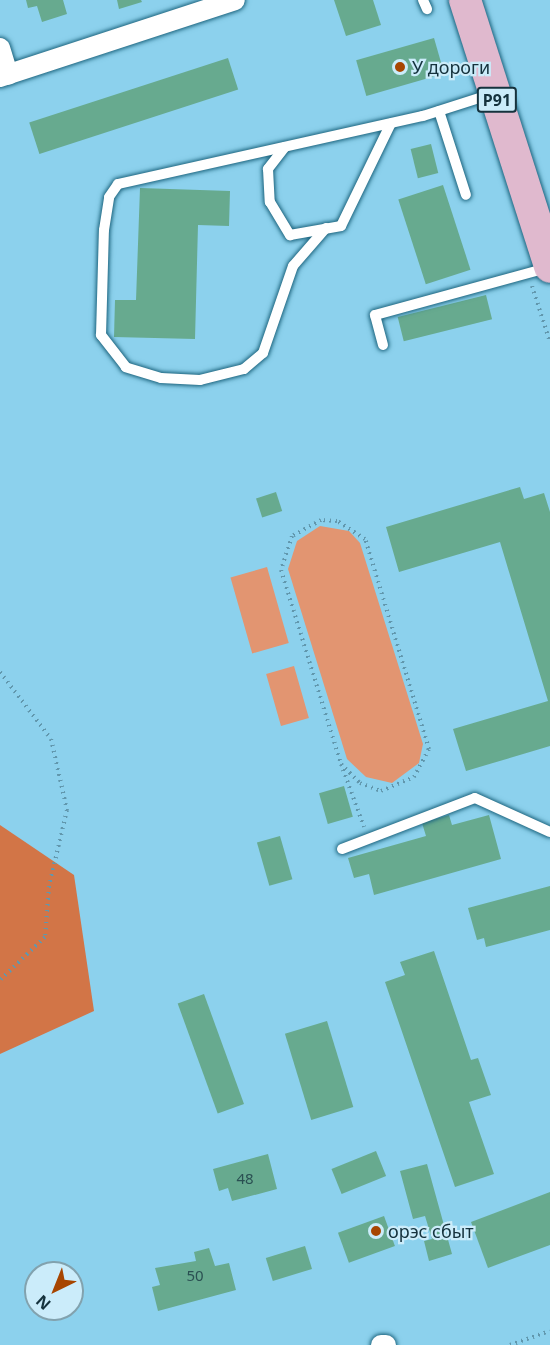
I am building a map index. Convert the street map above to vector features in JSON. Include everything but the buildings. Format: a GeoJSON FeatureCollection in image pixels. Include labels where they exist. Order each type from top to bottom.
{"type":"FeatureCollection","features":[{"type":"Feature","properties":{"kind":"main road","name":"Р91"},"geometry":{"type":"LineString","coordinates":[[465,0],[550,267]]}},
{"type":"Feature","properties":{"kind":"street"},"geometry":{"type":"LineString","coordinates":[[0,48],[4,76],[200,6],[235,0]]}},
{"type":"Feature","properties":{"kind":"street"},"geometry":{"type":"LineString","coordinates":[[381,1345],[386,1345]]}},
{"type":"Feature","properties":{"kind":"lane"},"geometry":{"type":"LineString","coordinates":[[326,228],[292,266],[263,353],[244,369],[200,380],[161,378],[126,367],[101,335],[104,230],[109,197],[118,184],[391,123],[495,93]]}},
{"type":"Feature","properties":{"kind":"lane"},"geometry":{"type":"LineString","coordinates":[[439,111],[466,195]]}},
{"type":"Feature","properties":{"kind":"lane"},"geometry":{"type":"LineString","coordinates":[[285,147],[268,169],[270,202],[290,234],[341,226],[391,123]]}},
{"type":"Feature","properties":{"kind":"lane"},"geometry":{"type":"LineString","coordinates":[[383,345],[375,315],[550,267]]}},
{"type":"Feature","properties":{"kind":"lane"},"geometry":{"type":"LineString","coordinates":[[342,849],[367,837],[475,798],[550,832]]}},
{"type":"Feature","properties":{"kind":"path"},"geometry":{"type":"LineString","coordinates":[[342,764],[360,783],[381,791],[414,777],[429,750],[365,539],[338,521],[321,520],[292,536],[281,570],[342,764],[367,837]]}},
{"type":"Feature","properties":{"kind":"path"},"geometry":{"type":"LineString","coordinates":[[0,672],[51,739],[67,810],[49,886],[45,937],[0,980]]}},
{"type":"Feature","properties":{"kind":"path"},"geometry":{"type":"LineString","coordinates":[[510,1345],[550,1331]]}},
{"type":"Feature","properties":{"kind":"shaded area"},"geometry":{"type":"Polygon","coordinates":[[[320,526],[349,531],[360,543],[423,744],[419,763],[392,783],[366,777],[347,759],[288,569],[297,541],[320,526]]]}},
{"type":"Feature","properties":{"kind":"shaded area"},"geometry":{"type":"Polygon","coordinates":[[[267,567],[289,643],[252,653],[230,577],[267,567]]]}},
{"type":"Feature","properties":{"kind":"shaded area"},"geometry":{"type":"Polygon","coordinates":[[[294,666],[309,718],[281,726],[266,674],[294,666]]]}},
{"type":"Feature","properties":{"kind":"shaded area"},"geometry":{"type":"Polygon","coordinates":[[[0,825],[74,875],[94,1011],[0,1054],[0,825]]]}},
{"type":"Feature","properties":{"kind":"place","name":"У дороги"},"geometry":{"type":"Point","coordinates":[400,67]}},
{"type":"Feature","properties":{"kind":"place","name":"орэс сбыт"},"geometry":{"type":"Point","coordinates":[376,1231]}}]}
